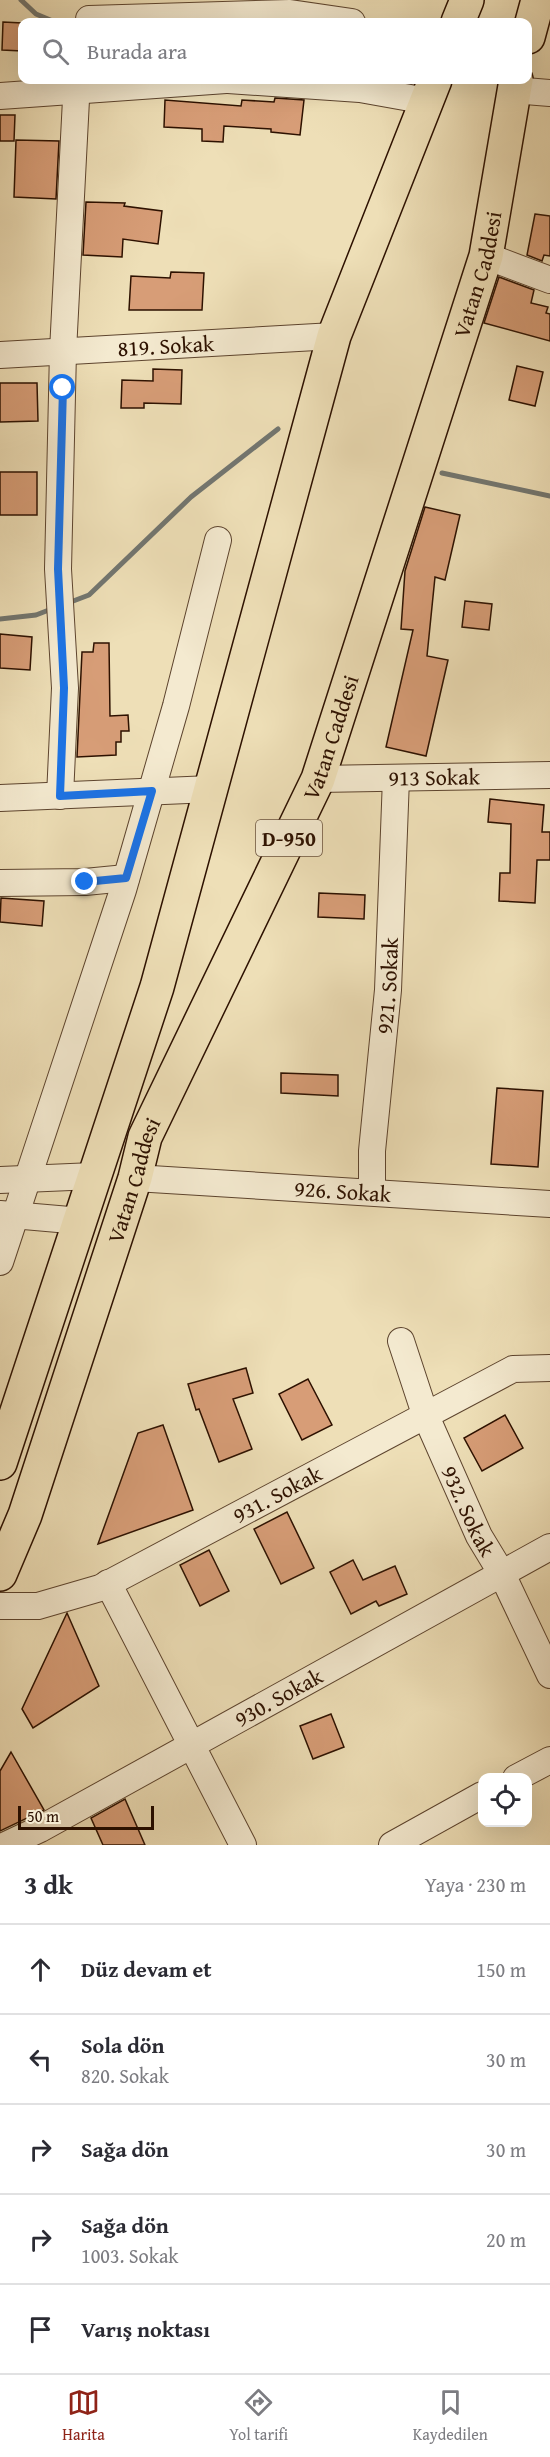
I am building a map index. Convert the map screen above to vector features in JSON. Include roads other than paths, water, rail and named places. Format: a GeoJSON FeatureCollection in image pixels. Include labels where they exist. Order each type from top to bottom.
{"type":"FeatureCollection","features":[{"type":"Feature","properties":{"kind":"highway"},"geometry":{"type":"LineString","coordinates":[[460,18],[467,0]]}},
{"type":"Feature","properties":{"kind":"highway"},"geometry":{"type":"LineString","coordinates":[[532,22],[538,0]]}},
{"type":"Feature","properties":{"kind":"highway","name":"Vatan Caddesi"},"geometry":{"type":"LineString","coordinates":[[0,1575],[25,1515],[135,1178],[145,1137],[318,779],[486,256],[514,85]]}},
{"type":"Feature","properties":{"kind":"highway","name":"Vatan Caddesi"},"geometry":{"type":"LineString","coordinates":[[0,1463],[157,987],[334,336],[431,90]]}},
{"type":"Feature","properties":{"kind":"street"},"geometry":{"type":"LineString","coordinates":[[90,14],[290,13],[306,8],[339,18]]}},
{"type":"Feature","properties":{"kind":"street"},"geometry":{"type":"LineString","coordinates":[[0,96],[76,85],[106,84]]}},
{"type":"Feature","properties":{"kind":"street"},"geometry":{"type":"LineString","coordinates":[[286,84],[360,89],[431,90]]}},
{"type":"Feature","properties":{"kind":"street"},"geometry":{"type":"LineString","coordinates":[[60,796],[64,688],[58,569],[63,351],[76,85]]}},
{"type":"Feature","properties":{"kind":"street"},"geometry":{"type":"LineString","coordinates":[[514,85],[550,93]]}},
{"type":"Feature","properties":{"kind":"street"},"geometry":{"type":"LineString","coordinates":[[486,256],[550,280]]}},
{"type":"Feature","properties":{"kind":"street","name":"819. Sokak"},"geometry":{"type":"LineString","coordinates":[[0,355],[334,336]]}},
{"type":"Feature","properties":{"kind":"street"},"geometry":{"type":"LineString","coordinates":[[0,1262],[8,1214],[28,1179],[126,878],[152,791],[218,540]]}},
{"type":"Feature","properties":{"kind":"street","name":"913 Sokak"},"geometry":{"type":"LineString","coordinates":[[318,779],[550,774]]}},
{"type":"Feature","properties":{"kind":"street","name":"921. Sokak"},"geometry":{"type":"LineString","coordinates":[[372,1191],[372,1151],[388,990],[396,778]]}},
{"type":"Feature","properties":{"kind":"street"},"geometry":{"type":"LineString","coordinates":[[0,798],[211,789]]}},
{"type":"Feature","properties":{"kind":"street"},"geometry":{"type":"LineString","coordinates":[[0,883],[85,882],[126,878]]}},
{"type":"Feature","properties":{"kind":"street"},"geometry":{"type":"LineString","coordinates":[[0,1180],[94,1176]]}},
{"type":"Feature","properties":{"kind":"street","name":"926. Sokak"},"geometry":{"type":"LineString","coordinates":[[135,1178],[372,1191],[550,1204]]}},
{"type":"Feature","properties":{"kind":"street"},"geometry":{"type":"LineString","coordinates":[[8,1214],[81,1221]]}},
{"type":"Feature","properties":{"kind":"street","name":"932. Sokak"},"geometry":{"type":"LineString","coordinates":[[401,1341],[426,1414],[479,1536],[502,1574],[550,1675]]}},
{"type":"Feature","properties":{"kind":"street","name":"931. Sokak"},"geometry":{"type":"LineString","coordinates":[[0,1606],[38,1606],[108,1583],[513,1369],[550,1368]]}},
{"type":"Feature","properties":{"kind":"street","name":"930. Sokak"},"geometry":{"type":"LineString","coordinates":[[6,1845],[40,1829],[189,1744],[550,1547]]}},
{"type":"Feature","properties":{"kind":"street"},"geometry":{"type":"LineString","coordinates":[[108,1583],[243,1845]]}},
{"type":"Feature","properties":{"kind":"street"},"geometry":{"type":"LineString","coordinates":[[525,1773],[550,1760]]}},
{"type":"Feature","properties":{"kind":"street"},"geometry":{"type":"LineString","coordinates":[[392,1845],[478,1798]]}},
{"type":"Feature","properties":{"kind":"waterway"},"geometry":{"type":"LineString","coordinates":[[21,0],[36,14],[46,18]]}},
{"type":"Feature","properties":{"kind":"waterway"},"geometry":{"type":"LineString","coordinates":[[68,603],[89,595],[191,497],[278,429]]}},
{"type":"Feature","properties":{"kind":"waterway"},"geometry":{"type":"LineString","coordinates":[[442,473],[550,496]]}},
{"type":"Feature","properties":{"kind":"waterway"},"geometry":{"type":"LineString","coordinates":[[0,619],[36,615],[54,608]]}}]}
